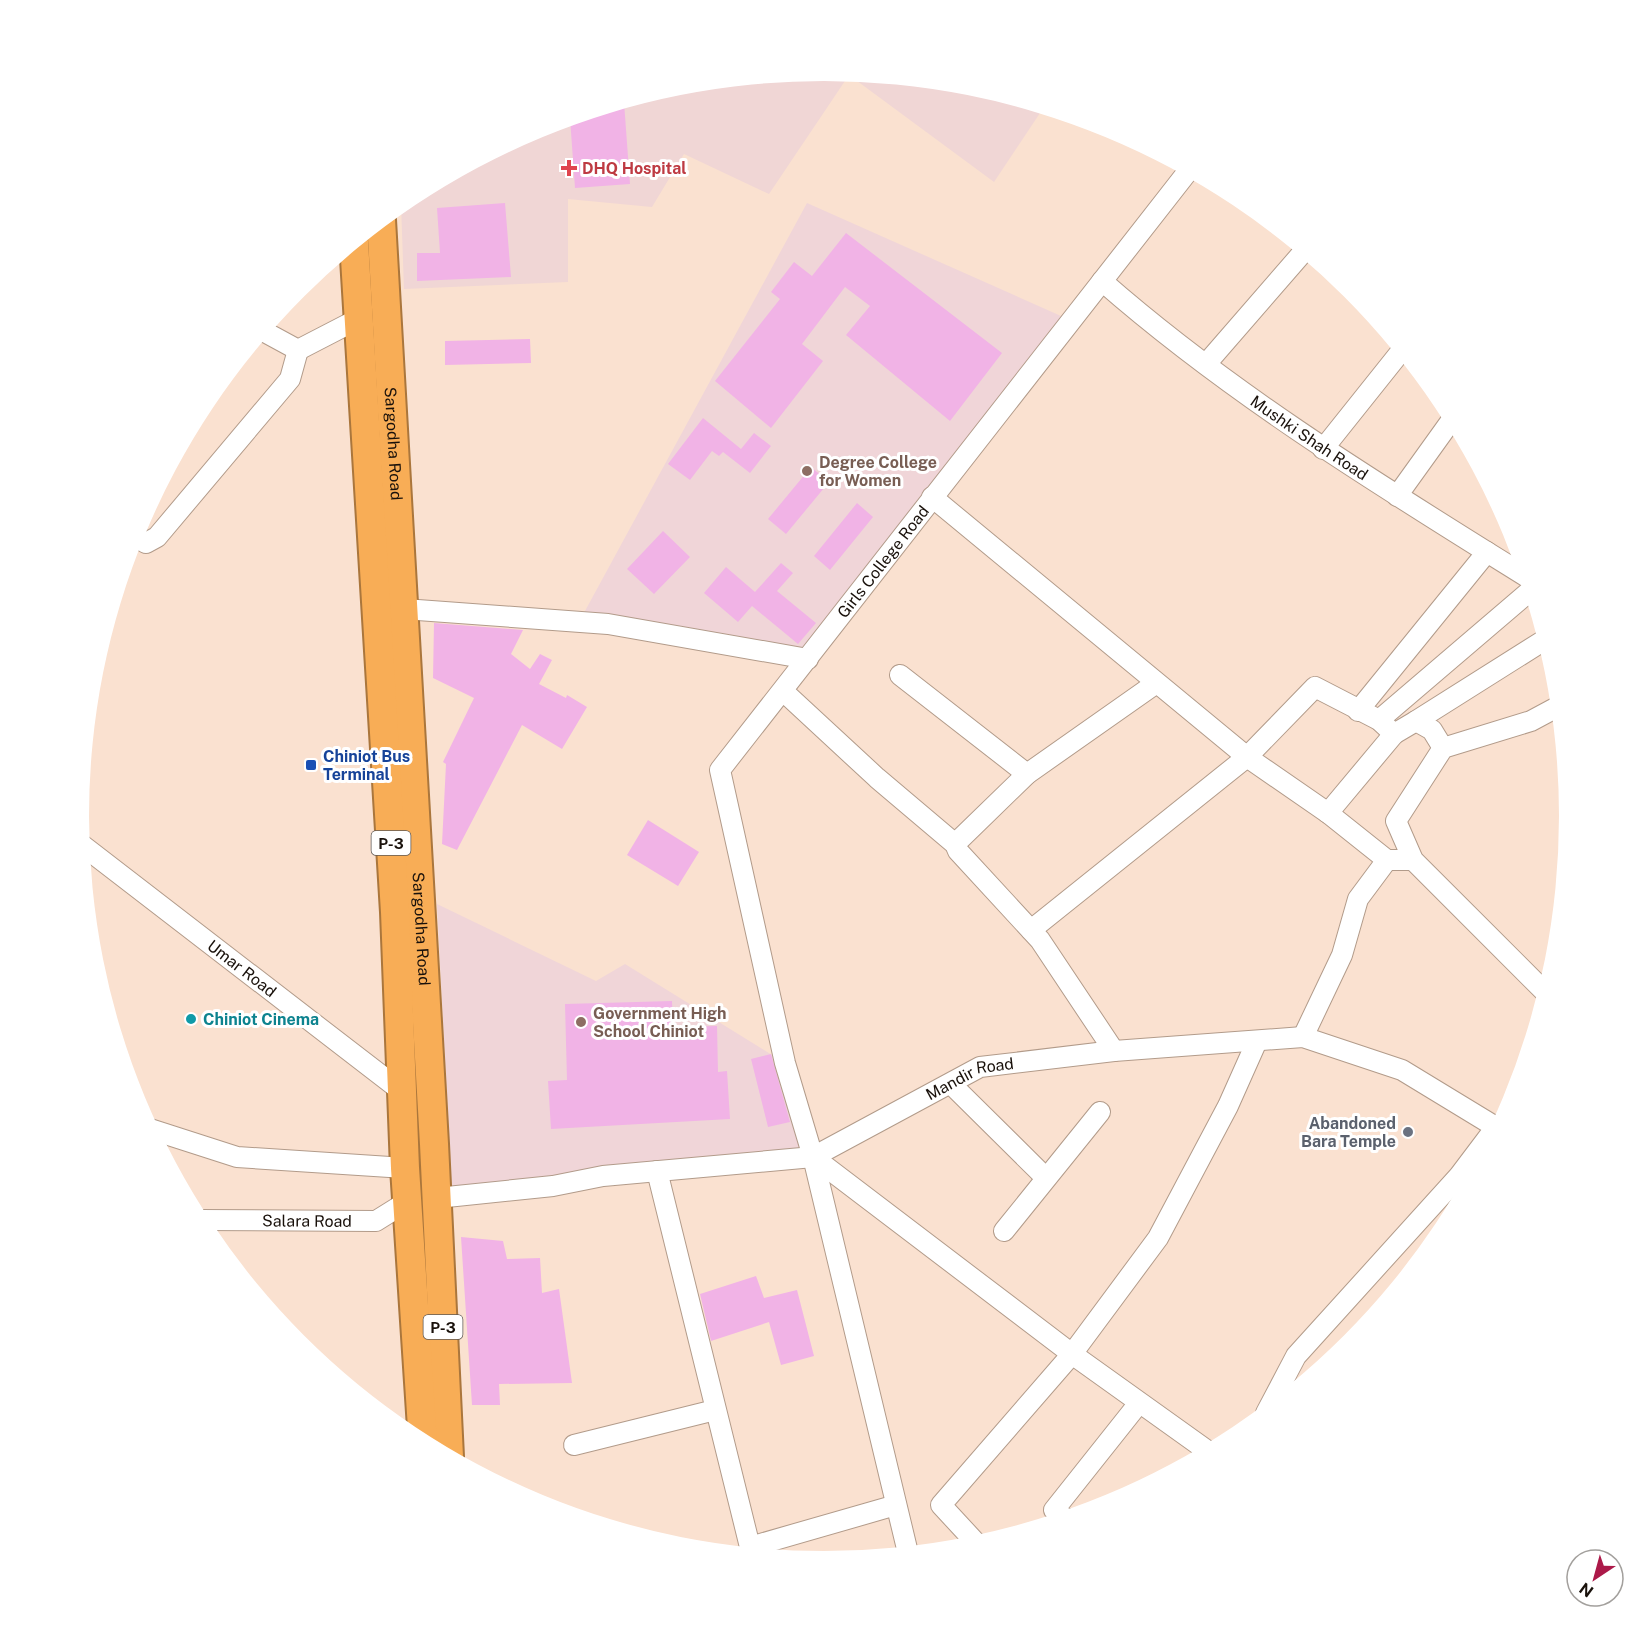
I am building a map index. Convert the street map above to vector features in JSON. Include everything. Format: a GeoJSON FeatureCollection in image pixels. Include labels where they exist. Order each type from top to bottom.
{"type":"FeatureCollection","features":[{"type":"Feature","properties":{"kind":"highway","name":"Sargodha Road"},"geometry":{"type":"LineString","coordinates":[[382,230],[404,609],[397,727]]}},
{"type":"Feature","properties":{"kind":"highway","name":"Sargodha Road"},"geometry":{"type":"LineString","coordinates":[[355,251],[359,332],[397,727],[407,912],[437,1198],[449,1448]]}},
{"type":"Feature","properties":{"kind":"highway"},"geometry":{"type":"LineString","coordinates":[[359,332],[390,343]]}},
{"type":"Feature","properties":{"kind":"highway","name":"Sargodha Road"},"geometry":{"type":"LineString","coordinates":[[407,912],[405,1168],[422,1431]]}},
{"type":"Feature","properties":{"kind":"street","name":"Girls College Road"},"geometry":{"type":"LineString","coordinates":[[813,1157],[785,1064],[720,770],[808,659],[819,640],[1185,175]]}},
{"type":"Feature","properties":{"kind":"street"},"geometry":{"type":"LineString","coordinates":[[1206,364],[1300,256]]}},
{"type":"Feature","properties":{"kind":"street","name":"Mushki Shah Road"},"geometry":{"type":"LineString","coordinates":[[1102,281],[1206,364],[1323,449],[1517,570]]}},
{"type":"Feature","properties":{"kind":"street"},"geometry":{"type":"LineString","coordinates":[[269,334],[298,350],[359,332]]}},
{"type":"Feature","properties":{"kind":"street"},"geometry":{"type":"LineString","coordinates":[[143,541],[146,543],[157,537],[290,379],[298,350]]}},
{"type":"Feature","properties":{"kind":"street"},"geometry":{"type":"LineString","coordinates":[[1323,449],[1397,356]]}},
{"type":"Feature","properties":{"kind":"street"},"geometry":{"type":"LineString","coordinates":[[1397,496],[1447,426]]}},
{"type":"Feature","properties":{"kind":"street"},"geometry":{"type":"LineString","coordinates":[[932,497],[1155,684],[1247,757],[1328,813],[1387,860],[1413,860]]}},
{"type":"Feature","properties":{"kind":"street"},"geometry":{"type":"LineString","coordinates":[[1358,711],[1488,552]]}},
{"type":"Feature","properties":{"kind":"street"},"geometry":{"type":"LineString","coordinates":[[1379,720],[1525,595]]}},
{"type":"Feature","properties":{"kind":"street"},"geometry":{"type":"LineString","coordinates":[[404,609],[608,624],[808,659]]}},
{"type":"Feature","properties":{"kind":"street"},"geometry":{"type":"LineString","coordinates":[[1328,813],[1394,734],[1538,644]]}},
{"type":"Feature","properties":{"kind":"street"},"geometry":{"type":"LineString","coordinates":[[900,675],[1027,774]]}},
{"type":"Feature","properties":{"kind":"street"},"geometry":{"type":"LineString","coordinates":[[956,844],[1027,774],[1155,684]]}},
{"type":"Feature","properties":{"kind":"street"},"geometry":{"type":"LineString","coordinates":[[1031,930],[1247,757],[1315,687],[1379,720],[1394,734]]}},
{"type":"Feature","properties":{"kind":"street"},"geometry":{"type":"LineString","coordinates":[[783,691],[877,778],[956,844],[958,851],[1031,930],[1076,990],[1114,1051]]}},
{"type":"Feature","properties":{"kind":"street"},"geometry":{"type":"LineString","coordinates":[[1539,986],[1413,860],[1396,821],[1443,748],[1531,721],[1551,710]]}},
{"type":"Feature","properties":{"kind":"street"},"geometry":{"type":"LineString","coordinates":[[1416,721],[1432,730],[1443,748]]}},
{"type":"Feature","properties":{"kind":"street","name":"Umar Road"},"geometry":{"type":"LineString","coordinates":[[90,852],[404,1093]]}},
{"type":"Feature","properties":{"kind":"street"},"geometry":{"type":"LineString","coordinates":[[1303,1037],[1342,955],[1358,899],[1387,860]]}},
{"type":"Feature","properties":{"kind":"street","name":"Mandir Road"},"geometry":{"type":"LineString","coordinates":[[437,1198],[553,1186],[603,1176],[813,1157],[980,1067],[1114,1051],[1303,1037],[1402,1070],[1491,1125]]}},
{"type":"Feature","properties":{"kind":"street"},"geometry":{"type":"LineString","coordinates":[[970,1536],[941,1505],[1072,1354],[1158,1238],[1228,1106],[1257,1041]]}},
{"type":"Feature","properties":{"kind":"street"},"geometry":{"type":"LineString","coordinates":[[951,1084],[1046,1178]]}},
{"type":"Feature","properties":{"kind":"street"},"geometry":{"type":"LineString","coordinates":[[1004,1232],[1100,1112]]}},
{"type":"Feature","properties":{"kind":"street"},"geometry":{"type":"LineString","coordinates":[[161,1133],[237,1157],[405,1168]]}},
{"type":"Feature","properties":{"kind":"street"},"geometry":{"type":"LineString","coordinates":[[1274,1397],[1296,1356],[1459,1176],[1478,1152]]}},
{"type":"Feature","properties":{"kind":"street"},"geometry":{"type":"LineString","coordinates":[[813,1157],[1072,1354],[1202,1447]]}},
{"type":"Feature","properties":{"kind":"street"},"geometry":{"type":"LineString","coordinates":[[813,1157],[906,1546]]}},
{"type":"Feature","properties":{"kind":"street"},"geometry":{"type":"LineString","coordinates":[[657,1171],[750,1547]]}},
{"type":"Feature","properties":{"kind":"street","name":"Salara Road"},"geometry":{"type":"LineString","coordinates":[[211,1220],[376,1221],[408,1201]]}},
{"type":"Feature","properties":{"kind":"street"},"geometry":{"type":"LineString","coordinates":[[1058,1513],[1054,1510],[1139,1403]]}},
{"type":"Feature","properties":{"kind":"street"},"geometry":{"type":"LineString","coordinates":[[574,1445],[715,1410]]}},
{"type":"Feature","properties":{"kind":"street"},"geometry":{"type":"LineString","coordinates":[[751,1547],[896,1505]]}},
{"type":"Feature","properties":{"kind":"shaded area","name":"DHQ Hospital"},"geometry":{"type":"Polygon","coordinates":[[[844,82],[769,194],[684,154],[652,207],[568,199],[568,282],[404,289],[401,215],[457,179],[499,157],[588,120],[681,95],[729,87],[776,83],[844,82]]]}},
{"type":"Feature","properties":{"kind":"shaded area","name":"DHQ Hospital"},"geometry":{"type":"Polygon","coordinates":[[[859,82],[920,87],[968,95],[1040,114],[994,182],[859,82]]]}},
{"type":"Feature","properties":{"kind":"shaded area","name":"Degree College for Women"},"geometry":{"type":"Polygon","coordinates":[[[807,203],[1070,320],[808,659],[579,622],[807,203]]]}},
{"type":"Feature","properties":{"kind":"shaded area","name":"Government High School Chiniot"},"geometry":{"type":"Polygon","coordinates":[[[437,904],[596,981],[625,964],[785,1063],[813,1157],[452,1203],[437,904]]]}},
{"type":"Feature","properties":{"kind":"building"},"geometry":{"type":"Polygon","coordinates":[[[625,109],[630,184],[575,188],[571,127],[625,109]]]}},
{"type":"Feature","properties":{"kind":"building"},"geometry":{"type":"Polygon","coordinates":[[[505,203],[511,277],[417,281],[417,253],[440,253],[437,208],[505,203]]]}},
{"type":"Feature","properties":{"kind":"building"},"geometry":{"type":"Polygon","coordinates":[[[846,233],[1002,353],[950,421],[846,335],[870,306],[845,287],[802,344],[823,361],[771,428],[715,381],[780,299],[771,292],[794,262],[812,276],[846,233]]]}},
{"type":"Feature","properties":{"kind":"building"},"geometry":{"type":"Polygon","coordinates":[[[530,339],[531,363],[445,365],[445,341],[530,339]]]}},
{"type":"Feature","properties":{"kind":"building"},"geometry":{"type":"Polygon","coordinates":[[[703,418],[741,449],[754,433],[771,446],[750,473],[723,452],[719,456],[712,451],[690,480],[668,464],[703,418]]]}},
{"type":"Feature","properties":{"kind":"building"},"geometry":{"type":"Polygon","coordinates":[[[811,467],[829,482],[786,534],[768,519],[811,467]]]}},
{"type":"Feature","properties":{"kind":"building"},"geometry":{"type":"Polygon","coordinates":[[[857,503],[873,517],[830,570],[814,556],[857,503]]]}},
{"type":"Feature","properties":{"kind":"building"},"geometry":{"type":"Polygon","coordinates":[[[663,531],[690,557],[654,594],[627,569],[663,531]]]}},
{"type":"Feature","properties":{"kind":"building"},"geometry":{"type":"Polygon","coordinates":[[[781,563],[793,573],[777,591],[816,623],[798,644],[752,606],[738,622],[704,593],[726,567],[755,592],[781,563]]]}},
{"type":"Feature","properties":{"kind":"building"},"geometry":{"type":"Polygon","coordinates":[[[434,623],[523,630],[511,654],[530,669],[540,654],[552,660],[539,684],[566,698],[567,695],[587,707],[562,749],[522,725],[457,850],[442,844],[446,764],[443,762],[474,698],[433,678],[434,623]]]}},
{"type":"Feature","properties":{"kind":"building"},"geometry":{"type":"Polygon","coordinates":[[[648,820],[699,852],[678,886],[627,855],[648,820]]]}},
{"type":"Feature","properties":{"kind":"building"},"geometry":{"type":"Polygon","coordinates":[[[672,1001],[673,1027],[717,1026],[718,1072],[727,1071],[730,1119],[551,1129],[548,1081],[567,1080],[565,1004],[672,1001]]]}},
{"type":"Feature","properties":{"kind":"building"},"geometry":{"type":"Polygon","coordinates":[[[771,1054],[790,1122],[768,1127],[751,1059],[771,1054]]]}},
{"type":"Feature","properties":{"kind":"building"},"geometry":{"type":"Polygon","coordinates":[[[461,1237],[503,1241],[507,1259],[540,1258],[542,1293],[559,1289],[572,1383],[499,1384],[500,1405],[472,1405],[461,1237]]]}},
{"type":"Feature","properties":{"kind":"building"},"geometry":{"type":"Polygon","coordinates":[[[756,1276],[764,1298],[797,1290],[814,1356],[781,1365],[769,1322],[711,1341],[700,1294],[756,1276]]]}},
{"type":"Feature","properties":{"kind":"place","name":"DHQ Hospital"},"geometry":{"type":"Point","coordinates":[569,168]}},
{"type":"Feature","properties":{"kind":"place","name":"Degree College for Women"},"geometry":{"type":"Point","coordinates":[807,471]}},
{"type":"Feature","properties":{"kind":"place","name":"Chiniot Bus Terminal"},"geometry":{"type":"Point","coordinates":[311,765]}},
{"type":"Feature","properties":{"kind":"place","name":"Chiniot Cinema"},"geometry":{"type":"Point","coordinates":[191,1019]}},
{"type":"Feature","properties":{"kind":"place","name":"Government High School Chiniot"},"geometry":{"type":"Point","coordinates":[581,1022]}},
{"type":"Feature","properties":{"kind":"place","name":"Abandoned Bara Temple"},"geometry":{"type":"Point","coordinates":[1408,1132]}}]}
